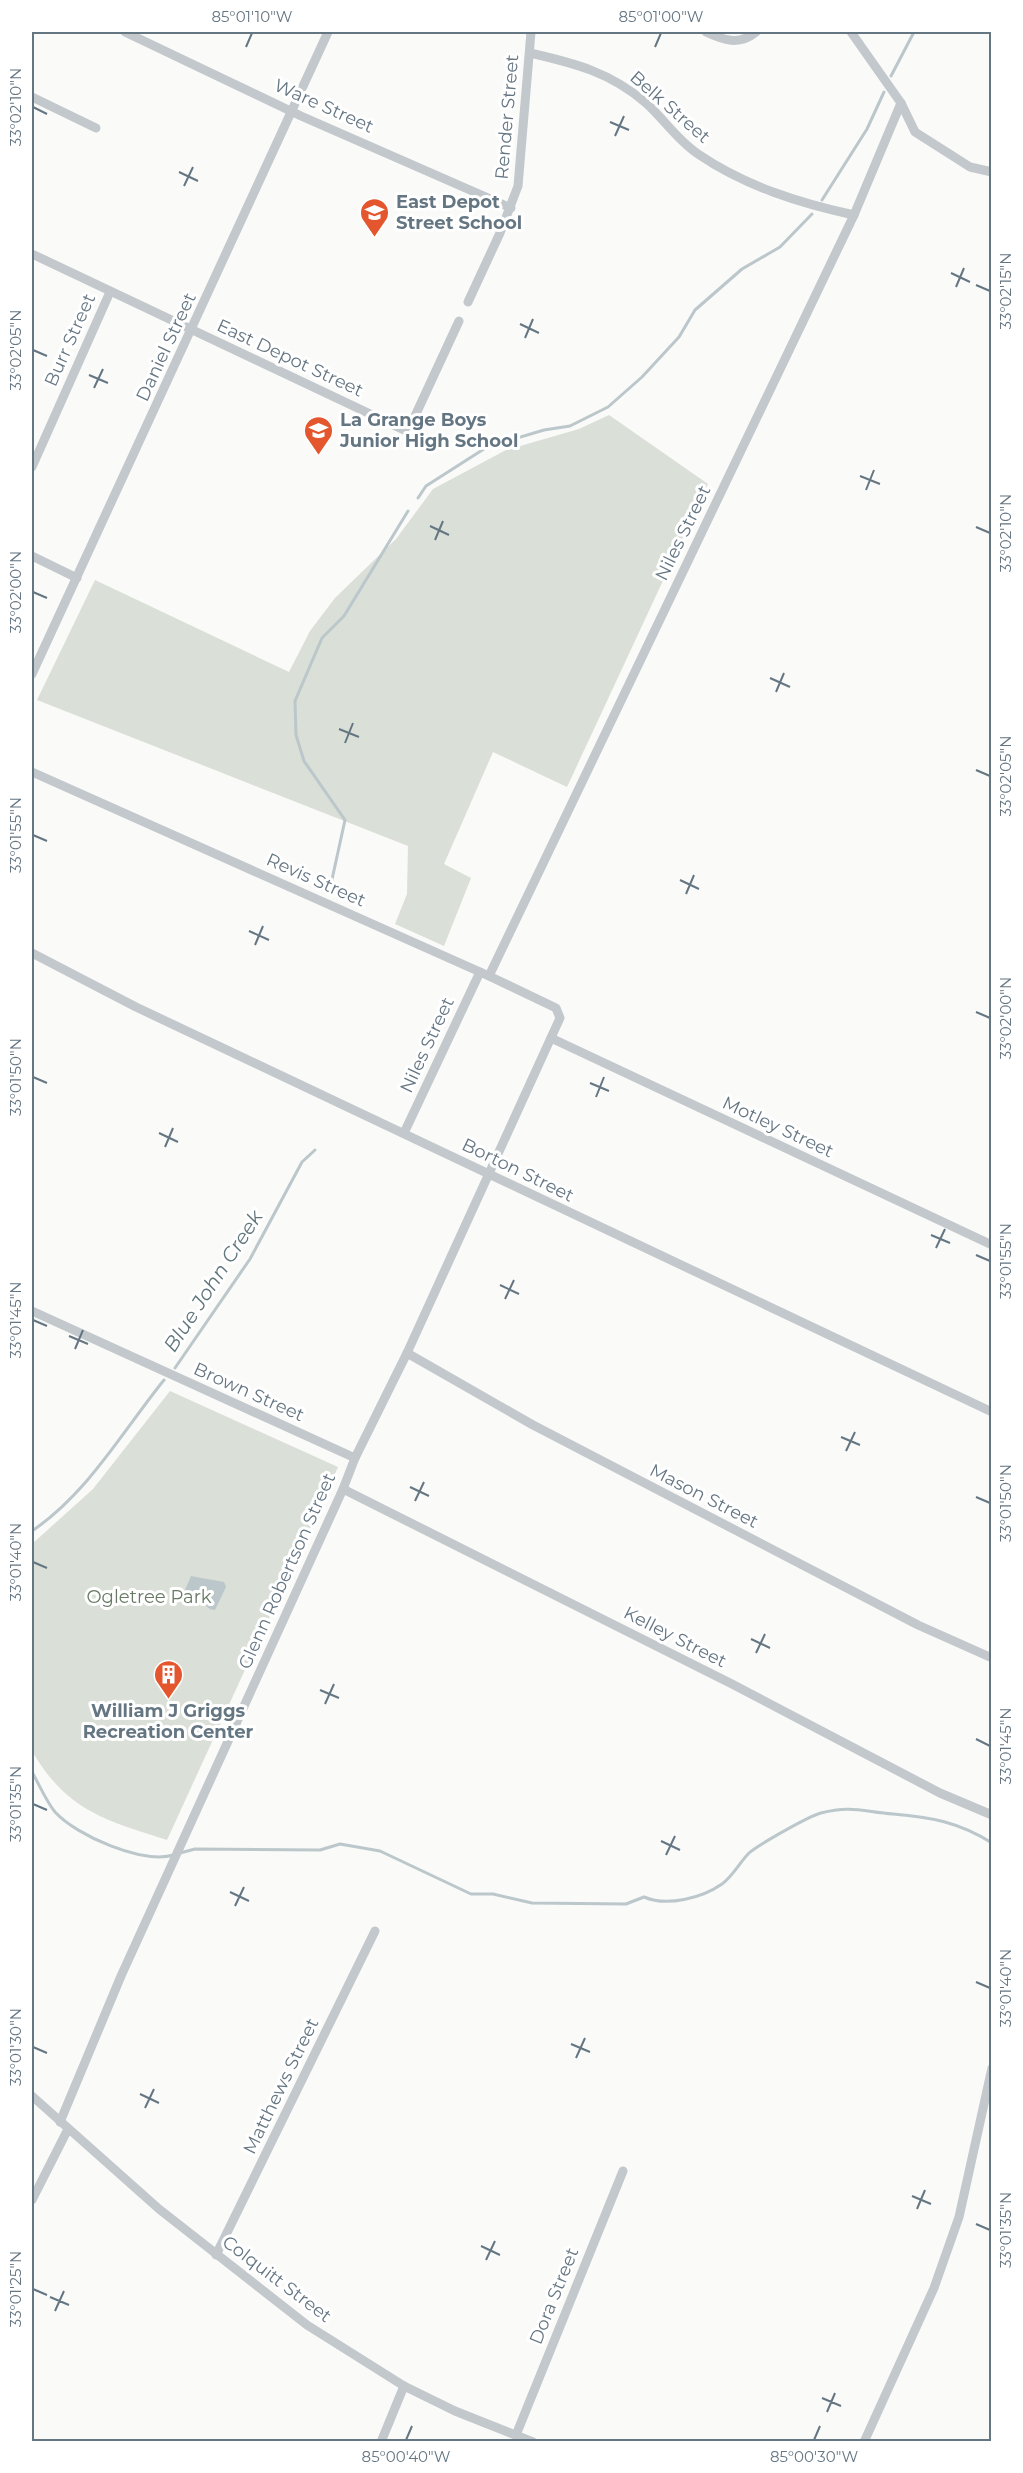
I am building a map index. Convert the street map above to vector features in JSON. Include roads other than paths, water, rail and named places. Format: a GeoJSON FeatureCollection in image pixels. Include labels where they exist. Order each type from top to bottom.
{"type":"FeatureCollection","features":[{"type":"Feature","properties":{"kind":"street","name":"Ware Street"},"geometry":{"type":"LineString","coordinates":[[125,32],[290,110],[511,208]]}},
{"type":"Feature","properties":{"kind":"street","name":"Daniel Street"},"geometry":{"type":"LineString","coordinates":[[32,674],[192,330],[290,110],[328,32]]}},
{"type":"Feature","properties":{"kind":"street","name":"Render Street"},"geometry":{"type":"LineString","coordinates":[[468,302],[511,208],[518,186],[531,32]]}},
{"type":"Feature","properties":{"kind":"street"},"geometry":{"type":"LineString","coordinates":[[706,32],[724,41],[740,40],[756,32]]}},
{"type":"Feature","properties":{"kind":"street"},"geometry":{"type":"LineString","coordinates":[[851,32],[902,103],[915,132],[970,167],[992,172]]}},
{"type":"Feature","properties":{"kind":"street","name":"Belk Street"},"geometry":{"type":"LineString","coordinates":[[530,53],[582,65],[612,79],[646,103],[697,153],[753,185],[811,206],[854,215]]}},
{"type":"Feature","properties":{"kind":"street"},"geometry":{"type":"LineString","coordinates":[[32,98],[96,128]]}},
{"type":"Feature","properties":{"kind":"street","name":"Niles Street"},"geometry":{"type":"LineString","coordinates":[[489,976],[854,215],[902,103]]}},
{"type":"Feature","properties":{"kind":"street","name":"East Depot Street"},"geometry":{"type":"LineString","coordinates":[[32,255],[404,430],[415,416],[459,321]]}},
{"type":"Feature","properties":{"kind":"street","name":"Burr Street"},"geometry":{"type":"LineString","coordinates":[[32,467],[110,292]]}},
{"type":"Feature","properties":{"kind":"street"},"geometry":{"type":"LineString","coordinates":[[32,556],[76,578]]}},
{"type":"Feature","properties":{"kind":"street","name":"Revis Street"},"geometry":{"type":"LineString","coordinates":[[32,772],[489,976],[555,1008],[560,1018],[551,1038]]}},
{"type":"Feature","properties":{"kind":"street","name":"Borton Street"},"geometry":{"type":"LineString","coordinates":[[32,952],[136,1007],[992,1412]]}},
{"type":"Feature","properties":{"kind":"street","name":"Niles Street"},"geometry":{"type":"LineString","coordinates":[[404,1133],[480,972]]}},
{"type":"Feature","properties":{"kind":"street","name":"Glenn Robertson Street"},"geometry":{"type":"LineString","coordinates":[[60,2122],[121,1976],[343,1489],[355,1458],[407,1353],[551,1038]]}},
{"type":"Feature","properties":{"kind":"street","name":"Motley Street"},"geometry":{"type":"LineString","coordinates":[[551,1038],[992,1245]]}},
{"type":"Feature","properties":{"kind":"street","name":"Brown Street"},"geometry":{"type":"LineString","coordinates":[[32,1311],[355,1458]]}},
{"type":"Feature","properties":{"kind":"street","name":"Mason Street"},"geometry":{"type":"LineString","coordinates":[[407,1353],[533,1425],[918,1625],[992,1658]]}},
{"type":"Feature","properties":{"kind":"street","name":"Kelley Street"},"geometry":{"type":"LineString","coordinates":[[343,1489],[732,1684],[940,1793],[992,1815]]}},
{"type":"Feature","properties":{"kind":"street","name":"Matthews Street"},"geometry":{"type":"LineString","coordinates":[[216,2255],[375,1931]]}},
{"type":"Feature","properties":{"kind":"street"},"geometry":{"type":"LineString","coordinates":[[864,2442],[934,2288],[959,2217],[992,2068]]}},
{"type":"Feature","properties":{"kind":"street","name":"Colquitt Street"},"geometry":{"type":"LineString","coordinates":[[32,2096],[159,2209],[307,2325],[404,2386],[455,2411],[533,2442]]}},
{"type":"Feature","properties":{"kind":"street"},"geometry":{"type":"LineString","coordinates":[[32,2200],[68,2129]]}},
{"type":"Feature","properties":{"kind":"street","name":"Dora Street"},"geometry":{"type":"LineString","coordinates":[[516,2435],[623,2170]]}},
{"type":"Feature","properties":{"kind":"street"},"geometry":{"type":"LineString","coordinates":[[381,2442],[404,2386]]}},
{"type":"Feature","properties":{"kind":"waterway","name":"Blue John Creek"},"geometry":{"type":"LineString","coordinates":[[891,76],[914,32]]}},
{"type":"Feature","properties":{"kind":"waterway","name":"Blue John Creek"},"geometry":{"type":"LineString","coordinates":[[822,200],[867,129],[884,92]]}},
{"type":"Feature","properties":{"kind":"waterway","name":"Blue John Creek"},"geometry":{"type":"LineString","coordinates":[[418,498],[426,486],[487,447],[544,430],[570,426],[608,407],[642,377],[679,337],[695,310],[742,269],[780,247],[812,214]]}},
{"type":"Feature","properties":{"kind":"waterway","name":"Blue John Creek"},"geometry":{"type":"LineString","coordinates":[[331,884],[345,820],[304,761],[296,735],[295,701],[322,638],[344,616],[408,511]]}},
{"type":"Feature","properties":{"kind":"waterway","name":"Blue John Creek"},"geometry":{"type":"LineString","coordinates":[[175,1368],[250,1259],[302,1162],[315,1150]]}},
{"type":"Feature","properties":{"kind":"waterway","name":"Blue John Creek"},"geometry":{"type":"LineString","coordinates":[[32,1531],[52,1516],[87,1480],[164,1380]]}},
{"type":"Feature","properties":{"kind":"waterway"},"geometry":{"type":"LineString","coordinates":[[32,1772],[55,1812],[78,1830],[128,1852],[161,1857],[174,1855]]}},
{"type":"Feature","properties":{"kind":"waterway"},"geometry":{"type":"LineString","coordinates":[[180,1853],[195,1849],[320,1850],[340,1844],[380,1851],[471,1894],[493,1894],[532,1903],[626,1904],[644,1897],[663,1901],[684,1900],[714,1889],[726,1881],[754,1849],[806,1819],[832,1811],[858,1810],[932,1819],[956,1825],[992,1843]]}},
{"type":"Feature","properties":{"kind":"place","name":"East Depot Street School"},"geometry":{"type":"Point","coordinates":[375,238]}},
{"type":"Feature","properties":{"kind":"place","name":"La Grange Boys Junior High School"},"geometry":{"type":"Point","coordinates":[319,456]}},
{"type":"Feature","properties":{"kind":"place","name":"William J Griggs Recreation Center"},"geometry":{"type":"Point","coordinates":[168,1700]}},
{"type":"Feature","properties":{"kind":"park label","name":"Ogletree Park"},"geometry":{"type":"Point","coordinates":[149,1597]}}]}
